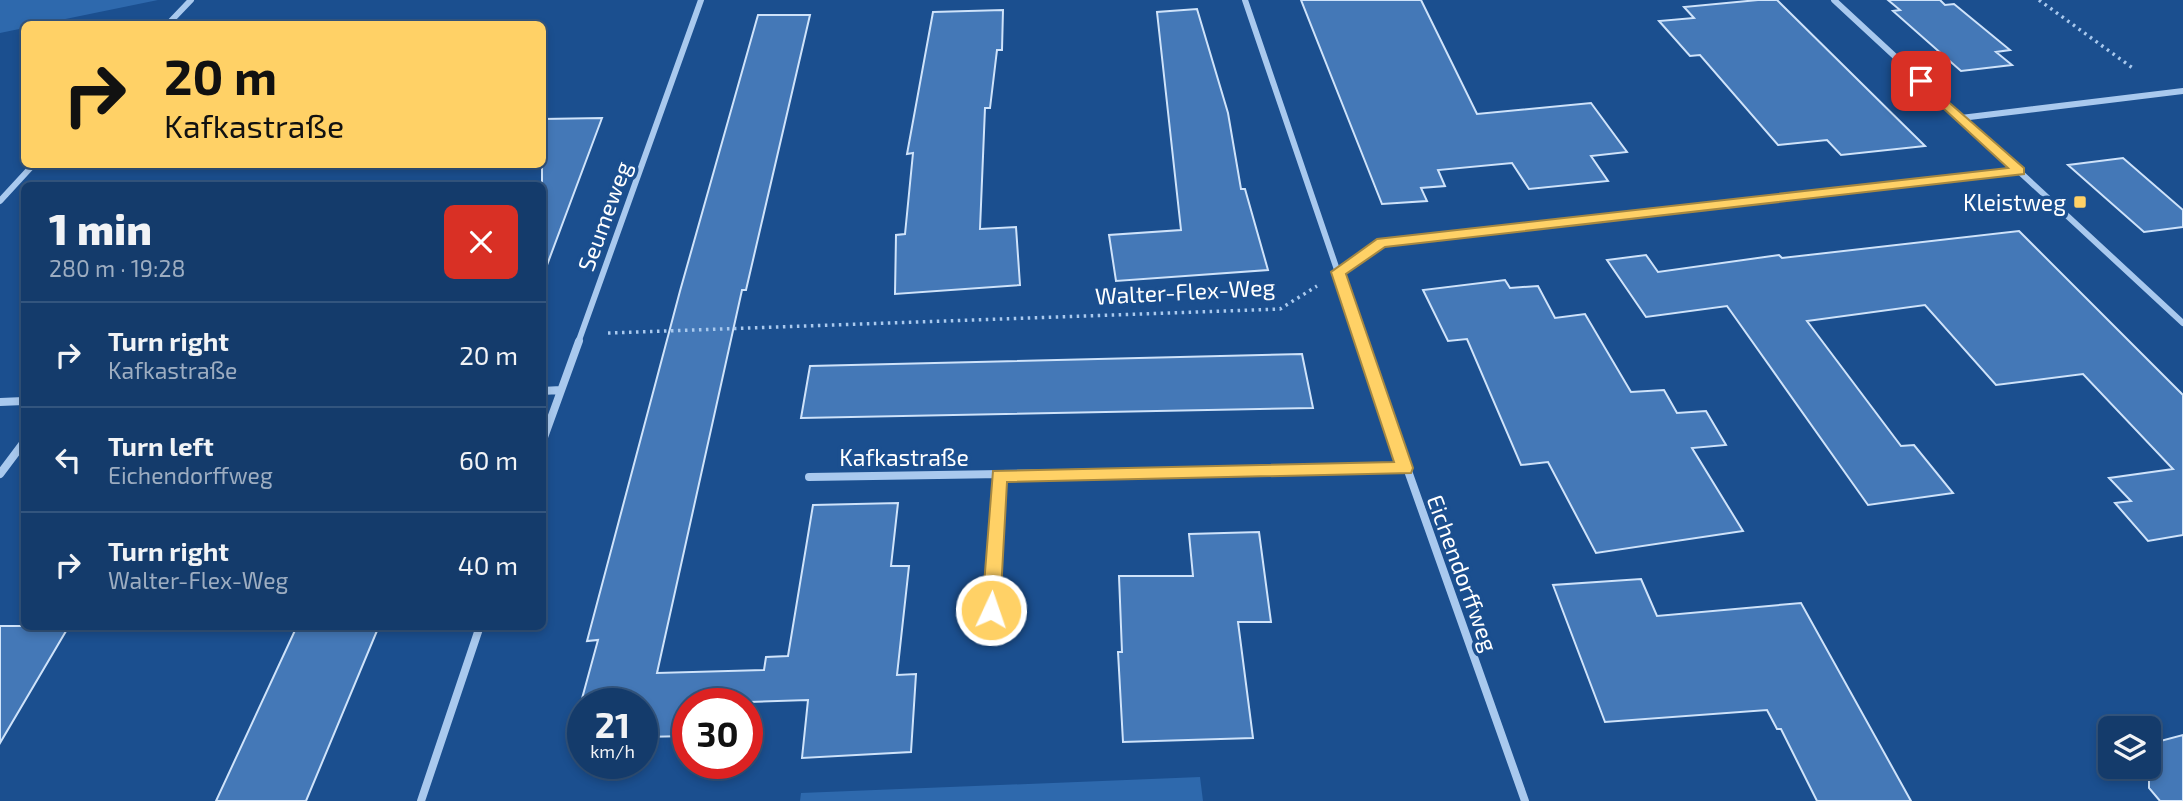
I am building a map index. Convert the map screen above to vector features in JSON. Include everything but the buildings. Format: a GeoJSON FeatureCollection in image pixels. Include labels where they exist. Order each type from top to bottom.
{"type":"FeatureCollection","features":[{"type":"Feature","properties":{"kind":"street"},"geometry":{"type":"LineString","coordinates":[[171,21],[191,0]]}},
{"type":"Feature","properties":{"kind":"street","name":"Seumeweg"},"geometry":{"type":"LineString","coordinates":[[546,432],[701,0]]}},
{"type":"Feature","properties":{"kind":"street","name":"Eichendorffweg"},"geometry":{"type":"LineString","coordinates":[[1245,0],[1405,468],[1525,801]]}},
{"type":"Feature","properties":{"kind":"street"},"geometry":{"type":"LineString","coordinates":[[1834,0],[2183,323]]}},
{"type":"Feature","properties":{"kind":"street"},"geometry":{"type":"LineString","coordinates":[[1961,118],[2183,91]]}},
{"type":"Feature","properties":{"kind":"street"},"geometry":{"type":"LineString","coordinates":[[0,201],[30,168]]}},
{"type":"Feature","properties":{"kind":"street"},"geometry":{"type":"LineString","coordinates":[[1338,272],[1382,243],[2019,171]]}},
{"type":"Feature","properties":{"kind":"street"},"geometry":{"type":"LineString","coordinates":[[546,391],[561,390]]}},
{"type":"Feature","properties":{"kind":"street"},"geometry":{"type":"LineString","coordinates":[[0,402],[21,401]]}},
{"type":"Feature","properties":{"kind":"street"},"geometry":{"type":"LineString","coordinates":[[0,474],[21,446]]}},
{"type":"Feature","properties":{"kind":"street","name":"Kafkastraße"},"geometry":{"type":"LineString","coordinates":[[809,477],[1405,468]]}},
{"type":"Feature","properties":{"kind":"street","name":"Kafkastraße"},"geometry":{"type":"LineString","coordinates":[[991,610],[999,476]]}},
{"type":"Feature","properties":{"kind":"street"},"geometry":{"type":"LineString","coordinates":[[421,801],[479,630]]}},
{"type":"Feature","properties":{"kind":"path"},"geometry":{"type":"LineString","coordinates":[[2039,0],[2164,93]]}},
{"type":"Feature","properties":{"kind":"path","name":"Walter-Flex-Weg"},"geometry":{"type":"LineString","coordinates":[[583,334],[1280,309],[1338,272]]}},
{"type":"Feature","properties":{"kind":"shaded area"},"geometry":{"type":"Polygon","coordinates":[[[0,0],[158,0],[56,21],[21,21],[21,29],[0,33],[0,0]]]}},
{"type":"Feature","properties":{"kind":"shaded area"},"geometry":{"type":"Polygon","coordinates":[[[1200,777],[1203,801],[800,801],[801,793],[1200,777]]]}},
{"type":"Feature","properties":{"kind":"place","name":"Kleistweg"},"geometry":{"type":"Point","coordinates":[2080,202]}},
{"type":"Feature","properties":{"kind":"route"},"geometry":{"type":"LineString","coordinates":[[991,610],[999,476],[1405,468],[1338,272],[1382,243],[2019,171],[1921,81]]}}]}
